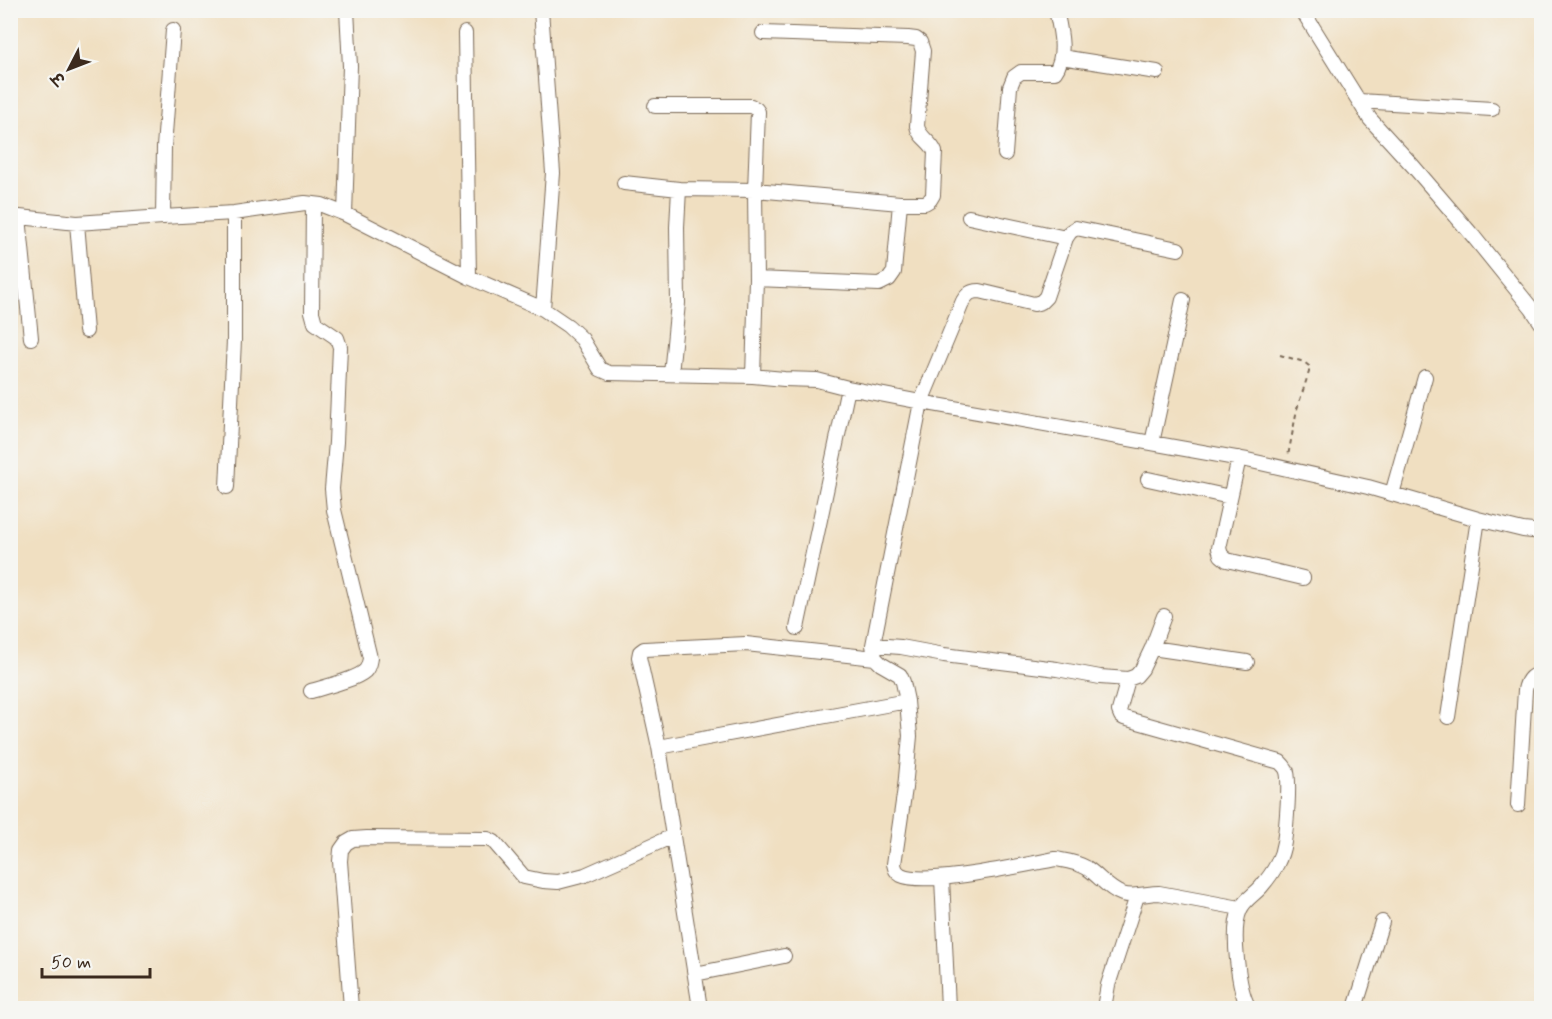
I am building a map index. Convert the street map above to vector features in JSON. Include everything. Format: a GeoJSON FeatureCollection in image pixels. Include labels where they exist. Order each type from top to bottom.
{"type":"FeatureCollection","features":[{"type":"Feature","properties":{"kind":"street"},"geometry":{"type":"LineString","coordinates":[[345,214],[350,66],[347,10]]}},
{"type":"Feature","properties":{"kind":"street"},"geometry":{"type":"LineString","coordinates":[[541,10],[553,173],[543,309]]}},
{"type":"Feature","properties":{"kind":"street"},"geometry":{"type":"LineString","coordinates":[[1005,154],[1010,87],[1014,77],[1020,72],[1055,72],[1060,65],[1061,45],[1056,10]]}},
{"type":"Feature","properties":{"kind":"street"},"geometry":{"type":"LineString","coordinates":[[1302,10],[1370,119],[1537,309],[1542,324]]}},
{"type":"Feature","properties":{"kind":"street"},"geometry":{"type":"LineString","coordinates":[[163,217],[164,147],[173,30]]}},
{"type":"Feature","properties":{"kind":"street"},"geometry":{"type":"LineString","coordinates":[[465,33],[469,277]]}},
{"type":"Feature","properties":{"kind":"street"},"geometry":{"type":"LineString","coordinates":[[624,183],[679,189],[756,190],[900,203],[925,203],[930,200],[933,195],[934,152],[933,147],[918,132],[917,126],[923,51],[920,42],[908,38],[763,33]]}},
{"type":"Feature","properties":{"kind":"street"},"geometry":{"type":"LineString","coordinates":[[1061,57],[1157,72]]}},
{"type":"Feature","properties":{"kind":"street"},"geometry":{"type":"LineString","coordinates":[[1359,101],[1492,109]]}},
{"type":"Feature","properties":{"kind":"street"},"geometry":{"type":"LineString","coordinates":[[656,106],[751,106],[758,112],[753,376]]}},
{"type":"Feature","properties":{"kind":"street"},"geometry":{"type":"LineString","coordinates":[[671,374],[678,303],[679,189]]}},
{"type":"Feature","properties":{"kind":"street"},"geometry":{"type":"LineString","coordinates":[[31,338],[15,216],[77,223],[234,213],[305,203],[322,205],[345,214],[469,277],[543,309],[582,339],[600,369],[609,373],[753,376],[784,380],[817,380],[921,402],[1239,458],[1368,487],[1523,530],[1542,532]]}},
{"type":"Feature","properties":{"kind":"street"},"geometry":{"type":"LineString","coordinates":[[756,279],[879,284],[889,279],[894,272],[900,203]]}},
{"type":"Feature","properties":{"kind":"street"},"geometry":{"type":"LineString","coordinates":[[311,691],[357,676],[369,666],[370,658],[334,510],[332,489],[340,347],[337,338],[315,323],[312,312],[313,204]]}},
{"type":"Feature","properties":{"kind":"street"},"geometry":{"type":"LineString","coordinates":[[227,488],[234,340],[234,213]]}},
{"type":"Feature","properties":{"kind":"street"},"geometry":{"type":"LineString","coordinates":[[969,217],[1066,238]]}},
{"type":"Feature","properties":{"kind":"street"},"geometry":{"type":"LineString","coordinates":[[77,223],[86,331]]}},
{"type":"Feature","properties":{"kind":"street"},"geometry":{"type":"LineString","coordinates":[[1178,249],[1076,228],[1066,238],[1046,297],[1041,302],[1034,304],[980,291],[967,294],[921,402],[874,652],[880,664],[900,675],[907,701],[910,736],[894,864],[895,869],[903,876],[942,878],[1056,859],[1074,862],[1088,869],[1107,886],[1121,894],[1137,896],[1160,893],[1240,908]]}},
{"type":"Feature","properties":{"kind":"street"},"geometry":{"type":"LineString","coordinates":[[1152,443],[1183,300]]}},
{"type":"Feature","properties":{"kind":"street"},"geometry":{"type":"LineString","coordinates":[[1392,494],[1425,377]]}},
{"type":"Feature","properties":{"kind":"street"},"geometry":{"type":"LineString","coordinates":[[797,628],[848,388]]}},
{"type":"Feature","properties":{"kind":"street"},"geometry":{"type":"LineString","coordinates":[[1239,458],[1219,548],[1221,555],[1227,560],[1303,578]]}},
{"type":"Feature","properties":{"kind":"street"},"geometry":{"type":"LineString","coordinates":[[1148,479],[1230,497]]}},
{"type":"Feature","properties":{"kind":"street"},"geometry":{"type":"LineString","coordinates":[[1448,717],[1478,519]]}},
{"type":"Feature","properties":{"kind":"street"},"geometry":{"type":"LineString","coordinates":[[700,1008],[659,747],[639,657],[640,652],[644,649],[746,644],[874,652],[901,647],[1100,677],[1128,679],[1136,676],[1142,669],[1164,616]]}},
{"type":"Feature","properties":{"kind":"street"},"geometry":{"type":"LineString","coordinates":[[1152,648],[1247,662]]}},
{"type":"Feature","properties":{"kind":"street"},"geometry":{"type":"LineString","coordinates":[[1518,805],[1525,690],[1527,681],[1536,674],[1542,674]]}},
{"type":"Feature","properties":{"kind":"street"},"geometry":{"type":"LineString","coordinates":[[1128,679],[1119,711],[1124,718],[1280,762],[1286,768],[1288,780],[1285,833],[1281,854],[1278,863],[1261,888],[1240,908],[1235,923],[1235,944],[1244,1000],[1248,1008]]}},
{"type":"Feature","properties":{"kind":"street"},"geometry":{"type":"LineString","coordinates":[[659,747],[907,701]]}},
{"type":"Feature","properties":{"kind":"street"},"geometry":{"type":"LineString","coordinates":[[351,1008],[341,880],[341,850],[353,839],[488,839],[494,842],[524,877],[558,882],[585,875],[673,836]]}},
{"type":"Feature","properties":{"kind":"street"},"geometry":{"type":"LineString","coordinates":[[942,878],[948,1008]]}},
{"type":"Feature","properties":{"kind":"street"},"geometry":{"type":"LineString","coordinates":[[1104,1008],[1108,985],[1137,896]]}},
{"type":"Feature","properties":{"kind":"street"},"geometry":{"type":"LineString","coordinates":[[1355,1008],[1382,922]]}},
{"type":"Feature","properties":{"kind":"street"},"geometry":{"type":"LineString","coordinates":[[695,974],[784,956]]}},
{"type":"Feature","properties":{"kind":"path"},"geometry":{"type":"LineString","coordinates":[[1280,355],[1304,362],[1309,366],[1297,409],[1286,468]]}}]}
